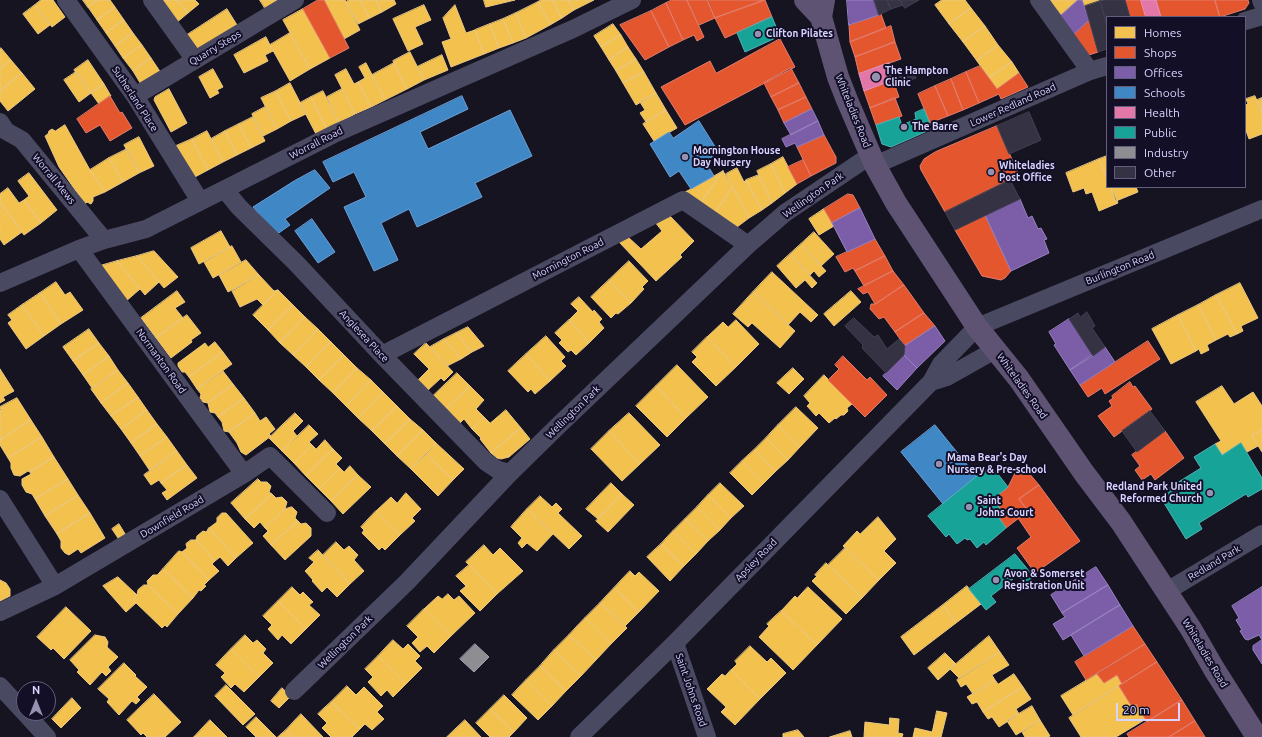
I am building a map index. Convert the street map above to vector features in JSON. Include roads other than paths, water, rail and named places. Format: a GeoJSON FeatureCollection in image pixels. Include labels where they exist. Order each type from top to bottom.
{"type":"FeatureCollection","features":[{"type":"Feature","properties":{"kind":"main road","name":"Whiteladies Road"},"geometry":{"type":"LineString","coordinates":[[805,0],[823,9],[845,94],[873,160],[896,203],[978,327],[1019,379],[1084,474],[1121,522],[1167,591],[1257,737]]}},
{"type":"Feature","properties":{"kind":"street","name":"Sutherland Place"},"geometry":{"type":"LineString","coordinates":[[66,0],[135,96],[200,201]]}},
{"type":"Feature","properties":{"kind":"street"},"geometry":{"type":"LineString","coordinates":[[152,0],[195,60]]}},
{"type":"Feature","properties":{"kind":"street","name":"Quarry Steps"},"geometry":{"type":"LineString","coordinates":[[135,96],[295,0]]}},
{"type":"Feature","properties":{"kind":"street","name":"Worrall Road"},"geometry":{"type":"LineString","coordinates":[[0,283],[78,249],[104,240],[146,229],[336,133],[573,29],[632,0]]}},
{"type":"Feature","properties":{"kind":"street"},"geometry":{"type":"LineString","coordinates":[[1039,0],[1099,69]]}},
{"type":"Feature","properties":{"kind":"street"},"geometry":{"type":"LineString","coordinates":[[1246,22],[1262,16]]}},
{"type":"Feature","properties":{"kind":"street","name":"Lower Redland Road"},"geometry":{"type":"LineString","coordinates":[[873,160],[1099,69]]}},
{"type":"Feature","properties":{"kind":"street","name":"Worrall Mews"},"geometry":{"type":"LineString","coordinates":[[0,122],[6,131],[22,140],[104,240]]}},
{"type":"Feature","properties":{"kind":"street","name":"Wellington Park"},"geometry":{"type":"LineString","coordinates":[[294,691],[407,582],[510,473],[748,245],[785,213],[873,160]]}},
{"type":"Feature","properties":{"kind":"street","name":"Anglesea Place"},"geometry":{"type":"LineString","coordinates":[[225,190],[239,207],[297,264],[382,355],[486,462],[498,470],[510,473]]}},
{"type":"Feature","properties":{"kind":"street","name":"Mornington Road"},"geometry":{"type":"LineString","coordinates":[[382,355],[683,200],[748,245]]}},
{"type":"Feature","properties":{"kind":"street","name":"Burlington Road"},"geometry":{"type":"LineString","coordinates":[[978,327],[1262,209]]}},
{"type":"Feature","properties":{"kind":"street","name":"Normanton Road"},"geometry":{"type":"LineString","coordinates":[[78,249],[244,474]]}},
{"type":"Feature","properties":{"kind":"street","name":"Apsley Road"},"geometry":{"type":"LineString","coordinates":[[579,737],[675,643],[931,382],[941,364],[978,327]]}},
{"type":"Feature","properties":{"kind":"street","name":"Apsley Road"},"geometry":{"type":"LineString","coordinates":[[931,382],[948,377],[995,350]]}},
{"type":"Feature","properties":{"kind":"street","name":"Downfield Road"},"geometry":{"type":"LineString","coordinates":[[0,612],[55,586],[244,474],[270,456],[327,513]]}},
{"type":"Feature","properties":{"kind":"street"},"geometry":{"type":"LineString","coordinates":[[0,499],[55,586]]}},
{"type":"Feature","properties":{"kind":"street","name":"Redland Park"},"geometry":{"type":"LineString","coordinates":[[1167,591],[1262,534]]}},
{"type":"Feature","properties":{"kind":"street","name":"Saint Johns Road"},"geometry":{"type":"LineString","coordinates":[[675,643],[707,737]]}},
{"type":"Feature","properties":{"kind":"street"},"geometry":{"type":"LineString","coordinates":[[0,686],[16,703]]}},
{"type":"Feature","properties":{"kind":"street"},"geometry":{"type":"LineString","coordinates":[[32,721],[47,737]]}},
{"type":"Feature","properties":{"kind":"place","name":"Clifton Pilates"},"geometry":{"type":"Point","coordinates":[758,34]}},
{"type":"Feature","properties":{"kind":"place","name":"The Hampton Clinic"},"geometry":{"type":"Point","coordinates":[876,77]}},
{"type":"Feature","properties":{"kind":"place","name":"The Barre"},"geometry":{"type":"Point","coordinates":[904,127]}},
{"type":"Feature","properties":{"kind":"place","name":"Mornington House Day Nursery"},"geometry":{"type":"Point","coordinates":[685,157]}},
{"type":"Feature","properties":{"kind":"place","name":"Whiteladies Post Office"},"geometry":{"type":"Point","coordinates":[991,172]}},
{"type":"Feature","properties":{"kind":"place","name":"Mama Bear's Day Nursery & Pre-school"},"geometry":{"type":"Point","coordinates":[939,464]}},
{"type":"Feature","properties":{"kind":"place","name":"Redland Park United Reformed Church"},"geometry":{"type":"Point","coordinates":[1210,493]}},
{"type":"Feature","properties":{"kind":"place","name":"Saint Johns Court"},"geometry":{"type":"Point","coordinates":[969,507]}},
{"type":"Feature","properties":{"kind":"place","name":"Avon & Somerset Registration Unit"},"geometry":{"type":"Point","coordinates":[996,580]}}]}
